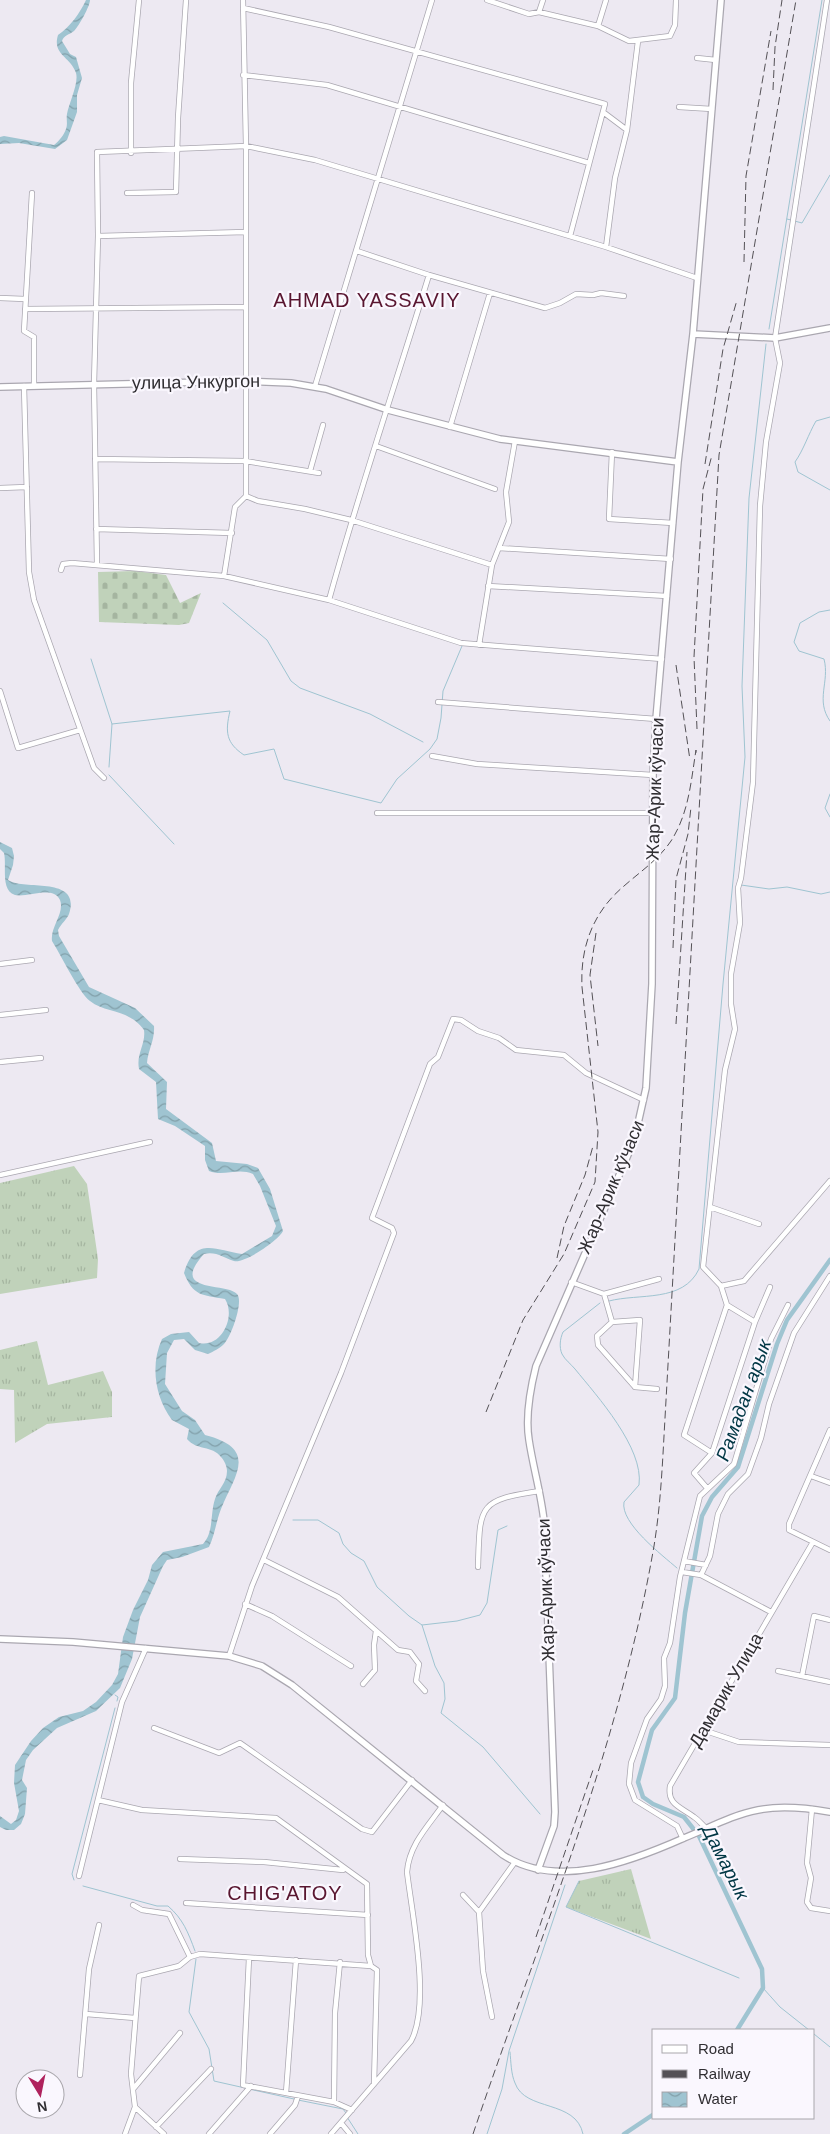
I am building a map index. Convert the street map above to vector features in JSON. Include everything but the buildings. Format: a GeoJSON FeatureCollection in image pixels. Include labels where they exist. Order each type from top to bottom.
{"type":"FeatureCollection","features":[{"type":"Feature","properties":{"kind":"main road","name":"Жар-Арик кўчаси"},"geometry":{"type":"LineString","coordinates":[[538,1870],[554,1826],[555,1812],[544,1521],[540,1491],[529,1440],[529,1403],[536,1366],[634,1141],[644,1100],[650,1046],[652,814],[656,719],[678,462],[693,334],[722,0]]}},
{"type":"Feature","properties":{"kind":"main road"},"geometry":{"type":"LineString","coordinates":[[693,334],[775,338],[830,328]]}},
{"type":"Feature","properties":{"kind":"main road","name":"улица Ункургон"},"geometry":{"type":"LineString","coordinates":[[0,387],[245,380],[315,386],[388,410],[450,427],[515,441],[678,462]]}},
{"type":"Feature","properties":{"kind":"main road"},"geometry":{"type":"LineString","coordinates":[[0,1638],[229,1656],[256,1664],[278,1675],[515,1862],[538,1870],[574,1871],[600,1867],[683,1839],[737,1815],[760,1809],[812,1808],[830,1812]]}},
{"type":"Feature","properties":{"kind":"street"},"geometry":{"type":"LineString","coordinates":[[131,153],[131,83],[139,0]]}},
{"type":"Feature","properties":{"kind":"street"},"geometry":{"type":"LineString","coordinates":[[127,193],[176,192],[186,0]]}},
{"type":"Feature","properties":{"kind":"street"},"geometry":{"type":"LineString","coordinates":[[224,576],[236,507],[246,496],[246,146],[243,74],[243,0]]}},
{"type":"Feature","properties":{"kind":"street"},"geometry":{"type":"LineString","coordinates":[[488,0],[529,14],[540,12],[598,26],[630,41],[670,36],[675,25],[676,0]]}},
{"type":"Feature","properties":{"kind":"street"},"geometry":{"type":"LineString","coordinates":[[540,12],[544,0]]}},
{"type":"Feature","properties":{"kind":"street"},"geometry":{"type":"LineString","coordinates":[[598,26],[606,0]]}},
{"type":"Feature","properties":{"kind":"street"},"geometry":{"type":"LineString","coordinates":[[712,1453],[684,1435],[727,1305],[721,1286],[703,1267],[725,1070],[735,1030],[731,1004],[731,974],[740,923],[739,885],[753,782],[760,506],[766,442],[780,363],[775,338],[827,0]]}},
{"type":"Feature","properties":{"kind":"street"},"geometry":{"type":"LineString","coordinates":[[315,386],[379,179],[430,1]]}},
{"type":"Feature","properties":{"kind":"street"},"geometry":{"type":"LineString","coordinates":[[243,8],[329,26],[604,104],[570,236]]}},
{"type":"Feature","properties":{"kind":"street"},"geometry":{"type":"LineString","coordinates":[[822,36],[830,27],[824,25]]}},
{"type":"Feature","properties":{"kind":"street"},"geometry":{"type":"LineString","coordinates":[[606,247],[615,178],[627,130],[638,41]]}},
{"type":"Feature","properties":{"kind":"street"},"geometry":{"type":"LineString","coordinates":[[697,58],[716,60]]}},
{"type":"Feature","properties":{"kind":"street"},"geometry":{"type":"LineString","coordinates":[[243,74],[327,85],[398,108],[589,163]]}},
{"type":"Feature","properties":{"kind":"street"},"geometry":{"type":"LineString","coordinates":[[679,107],[712,108]]}},
{"type":"Feature","properties":{"kind":"street"},"geometry":{"type":"LineString","coordinates":[[603,112],[627,130]]}},
{"type":"Feature","properties":{"kind":"street"},"geometry":{"type":"LineString","coordinates":[[97,564],[94,384],[98,236],[97,152],[131,153],[246,146],[314,160],[606,247],[667,266],[697,278]]}},
{"type":"Feature","properties":{"kind":"street"},"geometry":{"type":"LineString","coordinates":[[32,193],[24,331],[34,336],[34,386]]}},
{"type":"Feature","properties":{"kind":"street"},"geometry":{"type":"LineString","coordinates":[[98,236],[246,232]]}},
{"type":"Feature","properties":{"kind":"street"},"geometry":{"type":"LineString","coordinates":[[357,251],[429,275],[545,308],[560,303],[576,294],[593,295],[602,293],[624,296]]}},
{"type":"Feature","properties":{"kind":"street"},"geometry":{"type":"LineString","coordinates":[[330,600],[351,520],[388,410],[429,275]]}},
{"type":"Feature","properties":{"kind":"street"},"geometry":{"type":"LineString","coordinates":[[450,427],[490,292]]}},
{"type":"Feature","properties":{"kind":"street"},"geometry":{"type":"LineString","coordinates":[[0,298],[25,299]]}},
{"type":"Feature","properties":{"kind":"street"},"geometry":{"type":"LineString","coordinates":[[25,309],[96,310],[102,307],[245,307]]}},
{"type":"Feature","properties":{"kind":"street"},"geometry":{"type":"LineString","coordinates":[[24,386],[29,572],[34,600],[94,768],[104,778]]}},
{"type":"Feature","properties":{"kind":"street"},"geometry":{"type":"LineString","coordinates":[[310,471],[323,425]]}},
{"type":"Feature","properties":{"kind":"street"},"geometry":{"type":"LineString","coordinates":[[479,645],[492,565],[509,522],[506,492],[515,441]]}},
{"type":"Feature","properties":{"kind":"street"},"geometry":{"type":"LineString","coordinates":[[376,446],[495,489]]}},
{"type":"Feature","properties":{"kind":"street"},"geometry":{"type":"LineString","coordinates":[[612,452],[609,519],[673,523]]}},
{"type":"Feature","properties":{"kind":"street"},"geometry":{"type":"LineString","coordinates":[[96,459],[245,461],[319,473]]}},
{"type":"Feature","properties":{"kind":"street"},"geometry":{"type":"LineString","coordinates":[[0,488],[27,487]]}},
{"type":"Feature","properties":{"kind":"street"},"geometry":{"type":"LineString","coordinates":[[246,496],[258,501],[306,508],[351,520],[492,565]]}},
{"type":"Feature","properties":{"kind":"street"},"geometry":{"type":"LineString","coordinates":[[96,529],[232,533]]}},
{"type":"Feature","properties":{"kind":"street"},"geometry":{"type":"LineString","coordinates":[[499,548],[671,559]]}},
{"type":"Feature","properties":{"kind":"street"},"geometry":{"type":"LineString","coordinates":[[61,570],[63,564],[97,564],[224,576],[330,600],[461,643],[662,659]]}},
{"type":"Feature","properties":{"kind":"street"},"geometry":{"type":"LineString","coordinates":[[488,586],[667,596]]}},
{"type":"Feature","properties":{"kind":"street"},"geometry":{"type":"LineString","coordinates":[[0,692],[18,748],[80,730]]}},
{"type":"Feature","properties":{"kind":"street"},"geometry":{"type":"LineString","coordinates":[[438,702],[656,719]]}},
{"type":"Feature","properties":{"kind":"street"},"geometry":{"type":"LineString","coordinates":[[432,756],[477,764],[653,775]]}},
{"type":"Feature","properties":{"kind":"street"},"geometry":{"type":"LineString","coordinates":[[377,813],[652,814]]}},
{"type":"Feature","properties":{"kind":"street"},"geometry":{"type":"LineString","coordinates":[[0,964],[32,960]]}},
{"type":"Feature","properties":{"kind":"street"},"geometry":{"type":"LineString","coordinates":[[0,1015],[46,1010]]}},
{"type":"Feature","properties":{"kind":"street"},"geometry":{"type":"LineString","coordinates":[[229,1656],[245,1604],[341,1373],[394,1233],[392,1228],[372,1218],[430,1064],[438,1057],[453,1019],[461,1020],[478,1031],[499,1038],[516,1050],[564,1055],[586,1073],[644,1100]]}},
{"type":"Feature","properties":{"kind":"street"},"geometry":{"type":"LineString","coordinates":[[0,1062],[41,1058]]}},
{"type":"Feature","properties":{"kind":"street"},"geometry":{"type":"LineString","coordinates":[[0,1175],[150,1142]]}},
{"type":"Feature","properties":{"kind":"street"},"geometry":{"type":"LineString","coordinates":[[721,1286],[744,1281],[830,1181]]}},
{"type":"Feature","properties":{"kind":"street"},"geometry":{"type":"LineString","coordinates":[[710,1207],[759,1224]]}},
{"type":"Feature","properties":{"kind":"street"},"geometry":{"type":"LineString","coordinates":[[701,1575],[706,1564],[718,1514],[728,1494],[748,1474],[761,1438],[769,1404],[794,1333],[830,1277]]}},
{"type":"Feature","properties":{"kind":"street"},"geometry":{"type":"LineString","coordinates":[[571,1282],[604,1294],[659,1279]]}},
{"type":"Feature","properties":{"kind":"street"},"geometry":{"type":"LineString","coordinates":[[707,1488],[694,1474],[712,1453],[755,1322],[770,1287]]}},
{"type":"Feature","properties":{"kind":"street"},"geometry":{"type":"LineString","coordinates":[[604,1294],[612,1322]]}},
{"type":"Feature","properties":{"kind":"street"},"geometry":{"type":"LineString","coordinates":[[727,1305],[755,1322]]}},
{"type":"Feature","properties":{"kind":"street"},"geometry":{"type":"LineString","coordinates":[[683,1839],[677,1826],[636,1800],[629,1784],[631,1763],[645,1726],[661,1699],[665,1686],[664,1658],[670,1642],[684,1561],[700,1496],[734,1464],[771,1339],[788,1305]]}},
{"type":"Feature","properties":{"kind":"street"},"geometry":{"type":"LineString","coordinates":[[635,1387],[640,1320],[612,1322],[597,1336],[598,1345],[635,1387],[657,1389]]}},
{"type":"Feature","properties":{"kind":"street"},"geometry":{"type":"LineString","coordinates":[[830,1430],[789,1524],[789,1530],[830,1550]]}},
{"type":"Feature","properties":{"kind":"street"},"geometry":{"type":"LineString","coordinates":[[811,1476],[830,1484]]}},
{"type":"Feature","properties":{"kind":"street"},"geometry":{"type":"LineString","coordinates":[[478,1567],[479,1524],[484,1512],[494,1500],[510,1495],[540,1491]]}},
{"type":"Feature","properties":{"kind":"street","name":"Дамарик Улица"},"geometry":{"type":"LineString","coordinates":[[704,1829],[696,1817],[675,1806],[668,1794],[670,1786],[813,1542]]}},
{"type":"Feature","properties":{"kind":"street"},"geometry":{"type":"LineString","coordinates":[[264,1560],[338,1597],[398,1650],[410,1652],[419,1664],[416,1681],[425,1691]]}},
{"type":"Feature","properties":{"kind":"street"},"geometry":{"type":"LineString","coordinates":[[684,1561],[706,1564]]}},
{"type":"Feature","properties":{"kind":"street"},"geometry":{"type":"LineString","coordinates":[[682,1572],[701,1575],[771,1612]]}},
{"type":"Feature","properties":{"kind":"street"},"geometry":{"type":"LineString","coordinates":[[245,1604],[272,1616],[351,1666]]}},
{"type":"Feature","properties":{"kind":"street"},"geometry":{"type":"LineString","coordinates":[[802,1676],[814,1616],[830,1620]]}},
{"type":"Feature","properties":{"kind":"street"},"geometry":{"type":"LineString","coordinates":[[363,1684],[375,1670],[374,1644],[376,1631]]}},
{"type":"Feature","properties":{"kind":"street"},"geometry":{"type":"LineString","coordinates":[[79,1876],[122,1702],[146,1648]]}},
{"type":"Feature","properties":{"kind":"street"},"geometry":{"type":"LineString","coordinates":[[778,1671],[830,1682]]}},
{"type":"Feature","properties":{"kind":"street"},"geometry":{"type":"LineString","coordinates":[[154,1728],[219,1753],[240,1744],[362,1829],[372,1832],[412,1780]]}},
{"type":"Feature","properties":{"kind":"street"},"geometry":{"type":"LineString","coordinates":[[702,1730],[739,1742],[830,1745]]}},
{"type":"Feature","properties":{"kind":"street"},"geometry":{"type":"LineString","coordinates":[[98,1800],[142,1810],[276,1818],[344,1870],[367,1884],[368,1955],[371,1966]]}},
{"type":"Feature","properties":{"kind":"street"},"geometry":{"type":"LineString","coordinates":[[331,2134],[416,2031],[419,2020],[419,1964],[407,1872],[408,1860],[417,1840],[443,1805]]}},
{"type":"Feature","properties":{"kind":"street"},"geometry":{"type":"LineString","coordinates":[[812,1808],[807,1863],[811,1878],[807,1902],[810,1908],[830,1911]]}},
{"type":"Feature","properties":{"kind":"street"},"geometry":{"type":"LineString","coordinates":[[180,1859],[264,1862],[344,1870]]}},
{"type":"Feature","properties":{"kind":"street"},"geometry":{"type":"LineString","coordinates":[[492,2017],[482,1971],[479,1912],[515,1862]]}},
{"type":"Feature","properties":{"kind":"street"},"geometry":{"type":"LineString","coordinates":[[463,1895],[479,1912]]}},
{"type":"Feature","properties":{"kind":"street"},"geometry":{"type":"LineString","coordinates":[[186,1903],[368,1915]]}},
{"type":"Feature","properties":{"kind":"street"},"geometry":{"type":"LineString","coordinates":[[133,1905],[142,1910],[169,1914],[190,1957]]}},
{"type":"Feature","properties":{"kind":"street"},"geometry":{"type":"LineString","coordinates":[[80,2075],[89,1969],[99,1925]]}},
{"type":"Feature","properties":{"kind":"street"},"geometry":{"type":"LineString","coordinates":[[125,2134],[135,2107],[131,2074],[139,1976],[179,1966],[190,1957],[200,1954],[340,1962],[371,1966],[377,1970],[374,2084]]}},
{"type":"Feature","properties":{"kind":"street"},"geometry":{"type":"LineString","coordinates":[[249,1958],[244,2085],[286,2093],[298,2098],[334,2102],[352,2110]]}},
{"type":"Feature","properties":{"kind":"street"},"geometry":{"type":"LineString","coordinates":[[286,2093],[296,1960]]}},
{"type":"Feature","properties":{"kind":"street"},"geometry":{"type":"LineString","coordinates":[[334,2102],[335,2013],[340,1962]]}},
{"type":"Feature","properties":{"kind":"street"},"geometry":{"type":"LineString","coordinates":[[86,2014],[135,2018]]}},
{"type":"Feature","properties":{"kind":"street"},"geometry":{"type":"LineString","coordinates":[[134,2088],[180,2033]]}},
{"type":"Feature","properties":{"kind":"street"},"geometry":{"type":"LineString","coordinates":[[156,2127],[211,2069]]}},
{"type":"Feature","properties":{"kind":"street"},"geometry":{"type":"LineString","coordinates":[[209,2134],[251,2086]]}},
{"type":"Feature","properties":{"kind":"street"},"geometry":{"type":"LineString","coordinates":[[270,2134],[295,2105],[298,2098]]}},
{"type":"Feature","properties":{"kind":"street"},"geometry":{"type":"LineString","coordinates":[[135,2107],[164,2134]]}},
{"type":"Feature","properties":{"kind":"street"},"geometry":{"type":"LineString","coordinates":[[341,2123],[350,2134]]}},
{"type":"Feature","properties":{"kind":"green space"},"geometry":{"type":"Polygon","coordinates":[[[135,571],[166,575],[180,603],[201,593],[189,623],[179,625],[99,622],[98,572],[135,571]]]}},
{"type":"Feature","properties":{"kind":"green space"},"geometry":{"type":"Polygon","coordinates":[[[74,1166],[87,1184],[98,1259],[97,1278],[0,1294],[0,1183],[74,1166]]]}},
{"type":"Feature","properties":{"kind":"green space"},"geometry":{"type":"Polygon","coordinates":[[[37,1341],[48,1385],[103,1371],[112,1392],[112,1417],[47,1424],[15,1443],[14,1390],[0,1389],[0,1350],[37,1341]]]}},
{"type":"Feature","properties":{"kind":"green space"},"geometry":{"type":"Polygon","coordinates":[[[631,1869],[651,1939],[566,1907],[579,1881],[631,1869]]]}},
{"type":"Feature","properties":{"kind":"water"},"geometry":{"type":"Polygon","coordinates":[[[86,0],[90,0],[90,3],[81,21],[74,31],[65,36],[62,41],[70,54],[76,57],[82,78],[77,95],[77,112],[67,140],[55,149],[19,143],[0,144],[0,137],[4,136],[54,145],[64,133],[67,127],[67,114],[77,77],[73,67],[57,47],[58,35],[67,28],[86,0]]]}},
{"type":"Feature","properties":{"kind":"water"},"geometry":{"type":"Polygon","coordinates":[[[0,842],[12,848],[14,856],[8,880],[15,883],[49,886],[67,894],[71,902],[69,914],[58,930],[59,936],[89,987],[135,1008],[154,1026],[147,1063],[167,1082],[166,1109],[212,1143],[216,1161],[247,1164],[258,1168],[270,1189],[283,1231],[268,1245],[245,1259],[234,1261],[208,1253],[204,1254],[195,1267],[193,1275],[196,1281],[203,1285],[231,1290],[237,1294],[239,1298],[238,1311],[227,1340],[208,1354],[195,1350],[184,1339],[174,1340],[167,1353],[165,1384],[182,1411],[195,1420],[205,1435],[222,1441],[233,1448],[238,1456],[236,1475],[221,1509],[209,1547],[182,1557],[167,1560],[163,1566],[140,1617],[132,1659],[120,1688],[96,1711],[57,1728],[33,1750],[26,1760],[22,1780],[27,1788],[25,1814],[21,1824],[14,1830],[6,1830],[0,1827],[0,1816],[11,1824],[16,1820],[19,1811],[14,1783],[15,1765],[31,1741],[43,1728],[59,1717],[83,1711],[96,1702],[112,1685],[118,1674],[123,1637],[133,1610],[148,1580],[152,1565],[163,1552],[203,1544],[209,1534],[215,1499],[227,1475],[226,1465],[217,1453],[191,1443],[187,1439],[189,1429],[172,1420],[158,1392],[155,1370],[158,1349],[162,1339],[171,1334],[189,1332],[199,1343],[207,1343],[214,1341],[220,1336],[228,1322],[228,1306],[225,1299],[199,1293],[187,1281],[184,1273],[189,1261],[194,1254],[207,1248],[242,1254],[272,1236],[276,1226],[260,1186],[253,1174],[242,1171],[215,1173],[209,1171],[205,1160],[205,1146],[175,1126],[158,1119],[156,1082],[139,1069],[138,1064],[144,1040],[144,1030],[131,1018],[96,1005],[86,997],[52,941],[53,931],[61,910],[60,900],[52,893],[15,895],[10,892],[6,883],[5,858],[4,853],[0,849],[0,842]]]}},
{"type":"Feature","properties":{"kind":"waterway"},"geometry":{"type":"LineString","coordinates":[[769,329],[822,0]]}},
{"type":"Feature","properties":{"kind":"waterway"},"geometry":{"type":"LineString","coordinates":[[787,219],[802,223],[830,175]]}},
{"type":"Feature","properties":{"kind":"waterway"},"geometry":{"type":"LineString","coordinates":[[609,1301],[671,1292],[692,1280],[699,1269],[723,984],[745,757],[742,686],[749,498],[766,344]]}},
{"type":"Feature","properties":{"kind":"waterway"},"geometry":{"type":"LineString","coordinates":[[830,417],[816,421],[795,462],[798,472],[830,490]]}},
{"type":"Feature","properties":{"kind":"waterway"},"geometry":{"type":"LineString","coordinates":[[223,603],[267,640],[291,681],[300,688],[370,714],[423,742]]}},
{"type":"Feature","properties":{"kind":"waterway"},"geometry":{"type":"LineString","coordinates":[[830,610],[819,612],[800,623],[794,642],[799,651],[824,659],[823,698],[830,721]]}},
{"type":"Feature","properties":{"kind":"waterway"},"geometry":{"type":"LineString","coordinates":[[112,724],[230,711],[228,736],[238,751],[244,755],[274,749],[284,779],[381,803],[397,779],[430,749],[437,739],[443,691],[462,646]]}},
{"type":"Feature","properties":{"kind":"waterway"},"geometry":{"type":"LineString","coordinates":[[91,659],[112,724],[109,767]]}},
{"type":"Feature","properties":{"kind":"waterway"},"geometry":{"type":"LineString","coordinates":[[109,775],[174,844]]}},
{"type":"Feature","properties":{"kind":"waterway"},"geometry":{"type":"LineString","coordinates":[[830,794],[825,808],[830,817]]}},
{"type":"Feature","properties":{"kind":"waterway"},"geometry":{"type":"LineString","coordinates":[[741,885],[769,889],[787,887],[821,894],[830,892]]}},
{"type":"Feature","properties":{"kind":"waterway","name":"Дамарык"},"geometry":{"type":"LineString","coordinates":[[738,2029],[763,1988],[762,1969],[699,1836],[684,1817],[653,1804],[643,1797],[638,1782],[652,1730],[675,1698],[685,1613],[702,1516],[712,1497],[738,1467],[777,1344],[787,1320],[830,1260]]}},
{"type":"Feature","properties":{"kind":"waterway"},"geometry":{"type":"LineString","coordinates":[[600,1303],[563,1332],[560,1343],[561,1351],[617,1423],[634,1455],[639,1470],[639,1485],[624,1502],[628,1519],[643,1538],[677,1568]]}},
{"type":"Feature","properties":{"kind":"waterway"},"geometry":{"type":"LineString","coordinates":[[293,1520],[318,1520],[339,1533],[343,1544],[351,1553],[364,1561],[377,1587],[409,1616],[422,1625],[457,1621],[480,1615],[487,1603],[498,1530],[507,1526]]}},
{"type":"Feature","properties":{"kind":"waterway"},"geometry":{"type":"LineString","coordinates":[[422,1625],[435,1666],[444,1683],[445,1699],[441,1713],[483,1747],[540,1814]]}},
{"type":"Feature","properties":{"kind":"waterway"},"geometry":{"type":"LineString","coordinates":[[115,1695],[118,1697],[117,1701]]}},
{"type":"Feature","properties":{"kind":"waterway"},"geometry":{"type":"LineString","coordinates":[[74,1880],[72,1874],[115,1708]]}},
{"type":"Feature","properties":{"kind":"waterway"},"geometry":{"type":"LineString","coordinates":[[579,1881],[566,1907],[739,1978]]}},
{"type":"Feature","properties":{"kind":"waterway"},"geometry":{"type":"LineString","coordinates":[[487,2134],[502,2089],[509,2051],[565,1885]]}},
{"type":"Feature","properties":{"kind":"waterway"},"geometry":{"type":"LineString","coordinates":[[83,1886],[157,1906],[168,1906],[185,1926],[195,1951]]}},
{"type":"Feature","properties":{"kind":"waterway"},"geometry":{"type":"LineString","coordinates":[[196,1959],[189,2012],[209,2049],[214,2081],[245,2088]]}},
{"type":"Feature","properties":{"kind":"waterway"},"geometry":{"type":"LineString","coordinates":[[763,1988],[780,2007],[808,2029]]}},
{"type":"Feature","properties":{"kind":"waterway"},"geometry":{"type":"LineString","coordinates":[[815,2035],[830,2047]]}},
{"type":"Feature","properties":{"kind":"waterway"},"geometry":{"type":"LineString","coordinates":[[510,2052],[513,2076],[521,2092],[539,2103],[571,2115],[578,2123],[583,2134]]}},
{"type":"Feature","properties":{"kind":"waterway"},"geometry":{"type":"LineString","coordinates":[[249,2089],[294,2099]]}},
{"type":"Feature","properties":{"kind":"waterway"},"geometry":{"type":"LineString","coordinates":[[298,2100],[343,2109],[346,2113]]}},
{"type":"Feature","properties":{"kind":"waterway","name":"Дамарык"},"geometry":{"type":"LineString","coordinates":[[624,2134],[652,2115]]}},
{"type":"Feature","properties":{"kind":"waterway"},"geometry":{"type":"LineString","coordinates":[[347,2117],[358,2134]]}},
{"type":"Feature","properties":{"kind":"railway"},"geometry":{"type":"LineString","coordinates":[[773,90],[775,47],[782,0]]}},
{"type":"Feature","properties":{"kind":"railway"},"geometry":{"type":"LineString","coordinates":[[473,2134],[599,1770],[639,1622],[654,1546],[662,1464],[719,455],[796,0]]}},
{"type":"Feature","properties":{"kind":"railway"},"geometry":{"type":"LineString","coordinates":[[744,262],[746,176],[771,31]]}},
{"type":"Feature","properties":{"kind":"railway"},"geometry":{"type":"LineString","coordinates":[[705,464],[723,349],[737,300]]}},
{"type":"Feature","properties":{"kind":"railway"},"geometry":{"type":"LineString","coordinates":[[697,729],[694,657],[703,489],[712,455]]}},
{"type":"Feature","properties":{"kind":"railway"},"geometry":{"type":"LineString","coordinates":[[676,665],[690,760]]}},
{"type":"Feature","properties":{"kind":"railway"},"geometry":{"type":"LineString","coordinates":[[486,1412],[523,1320],[564,1254],[595,1182],[598,1132],[582,987],[583,958],[586,944],[597,919],[613,896],[655,860],[671,841],[686,808],[696,750],[696,754]]}},
{"type":"Feature","properties":{"kind":"railway"},"geometry":{"type":"LineString","coordinates":[[673,948],[676,879],[688,834],[691,807]]}},
{"type":"Feature","properties":{"kind":"railway"},"geometry":{"type":"LineString","coordinates":[[676,1024],[687,852]]}},
{"type":"Feature","properties":{"kind":"railway"},"geometry":{"type":"LineString","coordinates":[[596,933],[590,975],[598,1046]]}},
{"type":"Feature","properties":{"kind":"railway"},"geometry":{"type":"LineString","coordinates":[[557,1258],[564,1226],[585,1175],[593,1146]]}},
{"type":"Feature","properties":{"kind":"railway"},"geometry":{"type":"LineString","coordinates":[[536,1937],[594,1767]]}},
{"type":"Feature","properties":{"kind":"district","name":"AHMAD YASSAVIY"},"geometry":{"type":"Point","coordinates":[367,300]}},
{"type":"Feature","properties":{"kind":"district","name":"CHIG'ATOY"},"geometry":{"type":"Point","coordinates":[285,1893]}},
{"type":"Feature","properties":{"kind":"water label","name":"Рамадан арык"},"geometry":{"type":"Point","coordinates":[743,1400]}}]}
